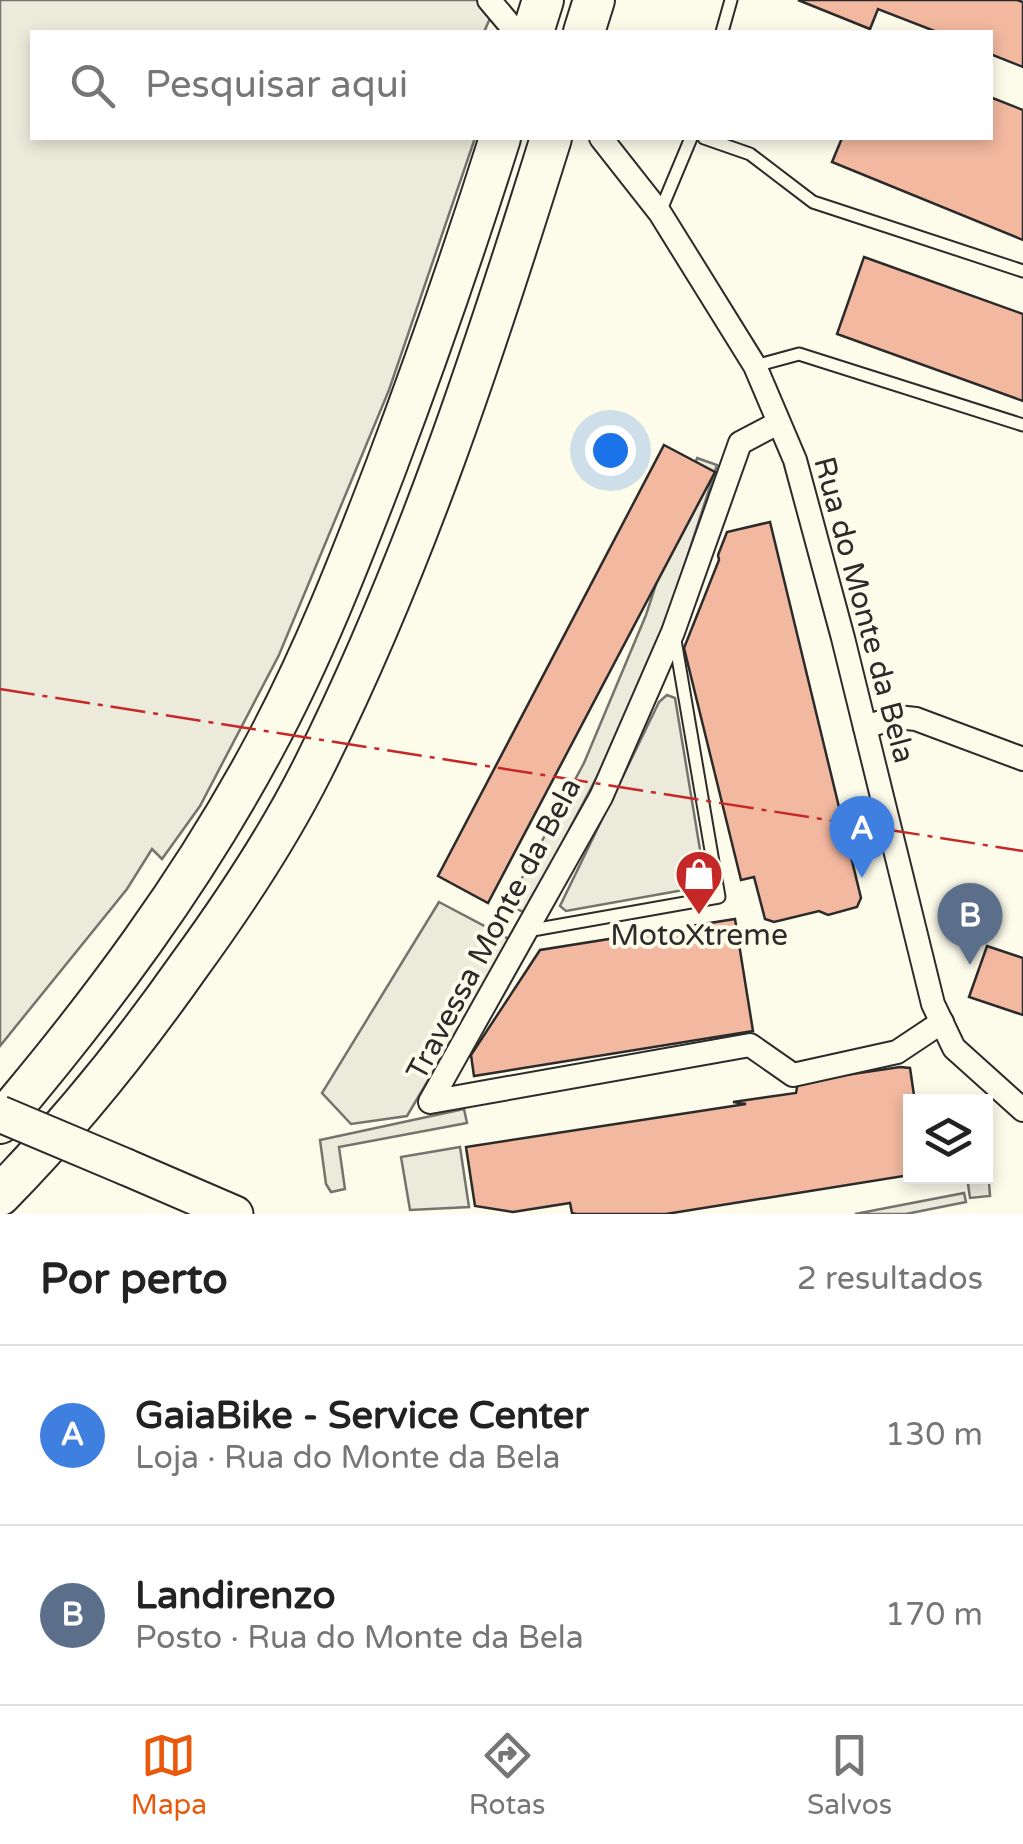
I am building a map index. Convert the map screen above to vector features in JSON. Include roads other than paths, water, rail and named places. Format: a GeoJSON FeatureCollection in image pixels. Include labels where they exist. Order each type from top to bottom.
{"type":"FeatureCollection","features":[{"type":"Feature","properties":{"kind":"highway"},"geometry":{"type":"LineString","coordinates":[[534,30],[543,0]]}},
{"type":"Feature","properties":{"kind":"highway"},"geometry":{"type":"LineString","coordinates":[[585,30],[594,0]]}},
{"type":"Feature","properties":{"kind":"highway"},"geometry":{"type":"LineString","coordinates":[[0,1123],[120,977],[198,862],[266,744],[341,586],[454,285],[499,140]]}},
{"type":"Feature","properties":{"kind":"highway"},"geometry":{"type":"LineString","coordinates":[[0,1195],[102,1083],[163,1002],[238,898],[312,771],[402,576],[492,326],[550,140]]}},
{"type":"Feature","properties":{"kind":"main road"},"geometry":{"type":"LineString","coordinates":[[0,1114],[236,1214]]}},
{"type":"Feature","properties":{"kind":"street"},"geometry":{"type":"LineString","coordinates":[[490,0],[514,30]]}},
{"type":"Feature","properties":{"kind":"street","name":"Rua do Monte da Bela"},"geometry":{"type":"LineString","coordinates":[[604,140],[660,213],[755,366],[796,460],[933,1004],[954,1048],[1023,1110]]}},
{"type":"Feature","properties":{"kind":"street","name":"Travessa Monte da Bela"},"geometry":{"type":"LineString","coordinates":[[778,424],[740,443],[673,632],[601,796],[430,1102],[750,1045],[793,1074],[898,1052],[942,1022]]}},
{"type":"Feature","properties":{"kind":"street"},"geometry":{"type":"LineString","coordinates":[[865,727],[897,717],[916,719],[1023,759]]}},
{"type":"Feature","properties":{"kind":"lane"},"geometry":{"type":"LineString","coordinates":[[723,30],[731,0]]}},
{"type":"Feature","properties":{"kind":"lane"},"geometry":{"type":"LineString","coordinates":[[660,213],[691,140]]}},
{"type":"Feature","properties":{"kind":"lane"},"geometry":{"type":"LineString","coordinates":[[710,140],[750,154],[813,202],[1023,270]]}},
{"type":"Feature","properties":{"kind":"lane"},"geometry":{"type":"LineString","coordinates":[[755,366],[799,354],[1023,425]]}},
{"type":"Feature","properties":{"kind":"lane"},"geometry":{"type":"LineString","coordinates":[[527,931],[719,897],[673,632]]}},
{"type":"Feature","properties":{"kind":"place","name":"GaiaBike - Service Center"},"geometry":{"type":"Point","coordinates":[862,878]}},
{"type":"Feature","properties":{"kind":"place","name":"MotoXtreme"},"geometry":{"type":"Point","coordinates":[699,916]}},
{"type":"Feature","properties":{"kind":"place","name":"Landirenzo"},"geometry":{"type":"Point","coordinates":[970,965]}}]}
